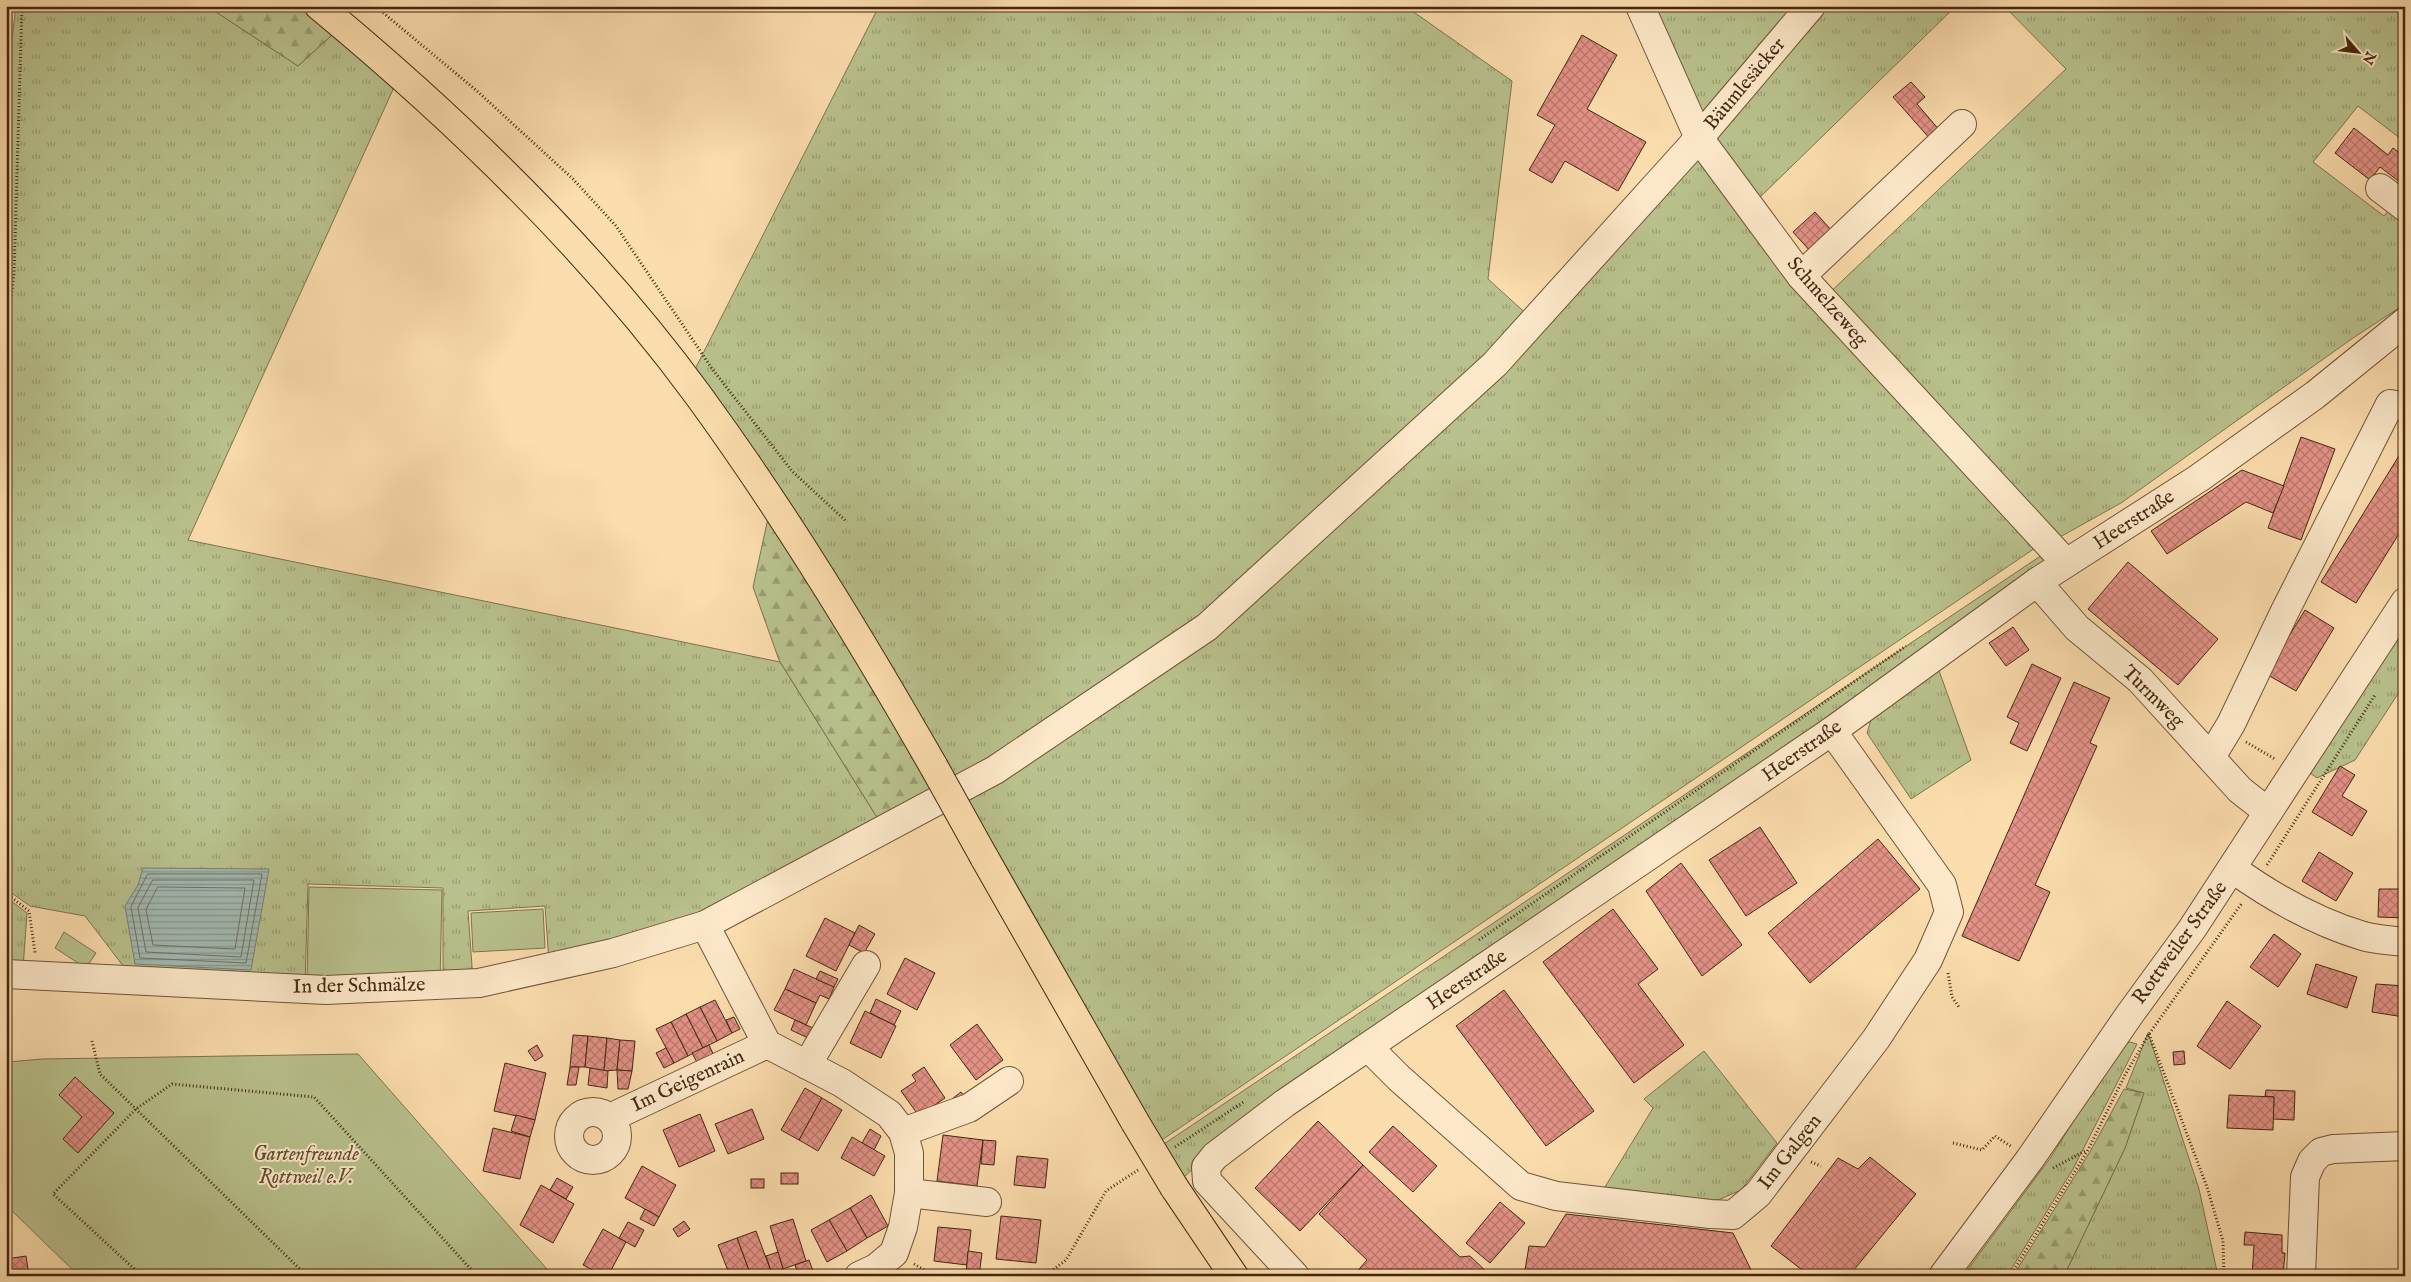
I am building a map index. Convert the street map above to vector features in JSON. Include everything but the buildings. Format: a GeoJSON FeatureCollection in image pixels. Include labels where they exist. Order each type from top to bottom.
{"type":"FeatureCollection","features":[{"type":"Feature","properties":{"kind":"main road"},"geometry":{"type":"LineString","coordinates":[[319,6],[398,71],[507,175],[613,290],[697,394],[774,505],[862,640],[1135,1122],[1174,1187],[1234,1276]]}},
{"type":"Feature","properties":{"kind":"street","name":"Schmelzeweg"},"geometry":{"type":"LineString","coordinates":[[1640,6],[1698,138],[1800,276],[2066,563]]}},
{"type":"Feature","properties":{"kind":"street","name":"Bäumlesäcker"},"geometry":{"type":"LineString","coordinates":[[705,925],[995,770],[1207,627],[1495,364],[1698,138],[1811,6]]}},
{"type":"Feature","properties":{"kind":"street"},"geometry":{"type":"LineString","coordinates":[[1800,276],[1962,124]]}},
{"type":"Feature","properties":{"kind":"street"},"geometry":{"type":"LineString","coordinates":[[2380,188],[2405,207]]}},
{"type":"Feature","properties":{"kind":"street","name":"Heerstraße"},"geometry":{"type":"LineString","coordinates":[[1295,1276],[1207,1181],[1206,1167],[1215,1156],[1285,1103],[1832,731],[2037,582],[2199,478],[2315,395],[2405,322]]}},
{"type":"Feature","properties":{"kind":"street"},"geometry":{"type":"LineString","coordinates":[[2211,757],[2231,724],[2285,611],[2390,404],[2405,407]]}},
{"type":"Feature","properties":{"kind":"street","name":"Turmweg"},"geometry":{"type":"LineString","coordinates":[[2037,582],[2077,628],[2140,680],[2240,790],[2268,812]]}},
{"type":"Feature","properties":{"kind":"street","name":"Rottweiler Straße"},"geometry":{"type":"LineString","coordinates":[[1943,1276],[2030,1159],[2233,869],[2405,602]]}},
{"type":"Feature","properties":{"kind":"street","name":"Im Galgen"},"geometry":{"type":"LineString","coordinates":[[1368,1047],[1399,1078],[1521,1186],[1556,1196],[1710,1214],[1734,1215],[1758,1194],[1876,1039],[1928,960],[1949,912],[1942,885],[1832,731]]}},
{"type":"Feature","properties":{"kind":"street"},"geometry":{"type":"LineString","coordinates":[[2233,869],[2255,885],[2308,915],[2364,936],[2405,942]]}},
{"type":"Feature","properties":{"kind":"street","name":"In der Schmälze"},"geometry":{"type":"LineString","coordinates":[[6,974],[326,990],[479,983],[613,953],[705,925]]}},
{"type":"Feature","properties":{"kind":"street","name":"Im Geigenrain"},"geometry":{"type":"LineString","coordinates":[[705,925],[768,1044],[842,1083],[889,1114],[903,1132],[909,1153],[909,1193],[903,1227],[894,1253],[876,1268],[859,1276]]}},
{"type":"Feature","properties":{"kind":"street"},"geometry":{"type":"LineString","coordinates":[[807,1065],[866,965]]}},
{"type":"Feature","properties":{"kind":"street","name":"Im Geigenrain"},"geometry":{"type":"LineString","coordinates":[[607,1116],[614,1116],[768,1044]]}},
{"type":"Feature","properties":{"kind":"street"},"geometry":{"type":"LineString","coordinates":[[903,1132],[969,1108],[1008,1080]]}},
{"type":"Feature","properties":{"kind":"street"},"geometry":{"type":"LineString","coordinates":[[2300,1276],[2305,1178],[2312,1161],[2321,1152],[2333,1149],[2405,1146]]}},
{"type":"Feature","properties":{"kind":"street"},"geometry":{"type":"LineString","coordinates":[[909,1193],[987,1202]]}},
{"type":"Feature","properties":{"kind":"path"},"geometry":{"type":"LineString","coordinates":[[6,341],[14,273],[22,6]]}},
{"type":"Feature","properties":{"kind":"path"},"geometry":{"type":"LineString","coordinates":[[375,6],[477,91],[579,185],[616,226],[714,370],[792,471],[847,522]]}},
{"type":"Feature","properties":{"kind":"path"},"geometry":{"type":"LineString","coordinates":[[1474,943],[1913,641]]}},
{"type":"Feature","properties":{"kind":"path"},"geometry":{"type":"LineString","coordinates":[[2010,1276],[2088,1150],[2125,1075],[2149,1034],[2255,885],[2379,688]]}},
{"type":"Feature","properties":{"kind":"path"},"geometry":{"type":"LineString","coordinates":[[6,893],[29,912],[38,976]]}},
{"type":"Feature","properties":{"kind":"path"},"geometry":{"type":"LineString","coordinates":[[1928,960],[1948,973],[1952,996],[1959,1007]]}},
{"type":"Feature","properties":{"kind":"path"},"geometry":{"type":"LineString","coordinates":[[2149,1034],[2207,1187],[2224,1241],[2224,1276]]}},
{"type":"Feature","properties":{"kind":"path"},"geometry":{"type":"LineString","coordinates":[[92,1041],[100,1074],[307,1276]]}},
{"type":"Feature","properties":{"kind":"path"},"geometry":{"type":"LineString","coordinates":[[142,1276],[53,1194],[136,1109],[172,1084],[314,1097],[477,1276]]}},
{"type":"Feature","properties":{"kind":"path"},"geometry":{"type":"LineString","coordinates":[[1172,1148],[1247,1100]]}},
{"type":"Feature","properties":{"kind":"path"},"geometry":{"type":"LineString","coordinates":[[1953,1143],[1982,1150],[1995,1136],[2030,1159]]}},
{"type":"Feature","properties":{"kind":"path"},"geometry":{"type":"LineString","coordinates":[[1810,1161],[1821,1166]]}},
{"type":"Feature","properties":{"kind":"path"},"geometry":{"type":"LineString","coordinates":[[1045,1276],[1066,1260],[1106,1191],[1139,1170]]}},
{"type":"Feature","properties":{"kind":"green space"},"geometry":{"type":"Polygon","coordinates":[[[16,6],[207,6],[298,66],[334,33],[396,83],[188,540],[780,662],[883,827],[701,922],[549,962],[545,906],[468,911],[473,980],[443,981],[443,888],[308,884],[305,985],[130,975],[85,916],[30,906],[6,889],[6,112],[8,73],[16,6]]]}},
{"type":"Feature","properties":{"kind":"green space"},"geometry":{"type":"Polygon","coordinates":[[[207,6],[300,6],[334,33],[298,66],[207,6]]]}},
{"type":"Feature","properties":{"kind":"green space"},"geometry":{"type":"Polygon","coordinates":[[[879,6],[1405,6],[1512,81],[1488,279],[1532,319],[1206,625],[944,794],[686,387],[879,6]]]}},
{"type":"Feature","properties":{"kind":"green space"},"geometry":{"type":"Polygon","coordinates":[[[1649,6],[1806,6],[1701,131],[1649,6]]]}},
{"type":"Feature","properties":{"kind":"green space"},"geometry":{"type":"Polygon","coordinates":[[[1815,6],[1956,6],[1752,205],[1702,138],[1815,6]]]}},
{"type":"Feature","properties":{"kind":"green space"},"geometry":{"type":"Polygon","coordinates":[[[2004,6],[2405,6],[2405,142],[2358,106],[2313,162],[2384,216],[2405,192],[2405,304],[2353,338],[2121,503],[2051,542],[1825,297],[2066,69],[2004,6]]]}},
{"type":"Feature","properties":{"kind":"green space"},"geometry":{"type":"Polygon","coordinates":[[[1698,142],[2044,542],[1150,1148],[946,799],[1207,630],[1496,366],[1698,142]]]}},
{"type":"Feature","properties":{"kind":"green space"},"geometry":{"type":"Polygon","coordinates":[[[770,509],[939,798],[883,827],[779,660],[753,587],[770,509]]]}},
{"type":"Feature","properties":{"kind":"green space"},"geometry":{"type":"Polygon","coordinates":[[[2042,555],[2049,564],[1204,1159],[1174,1186],[1152,1152],[2042,555]]]}},
{"type":"Feature","properties":{"kind":"green space"},"geometry":{"type":"Polygon","coordinates":[[[2405,614],[2405,683],[2355,760],[2317,778],[2310,773],[2405,614]]]}},
{"type":"Feature","properties":{"kind":"green space"},"geometry":{"type":"Polygon","coordinates":[[[1937,665],[1971,760],[1911,799],[1867,733],[1873,713],[1937,665]]]}},
{"type":"Feature","properties":{"kind":"green space"},"geometry":{"type":"Polygon","coordinates":[[[309,887],[442,890],[440,983],[307,981],[309,887]]]}},
{"type":"Feature","properties":{"kind":"green space"},"geometry":{"type":"Polygon","coordinates":[[[6,897],[27,913],[23,968],[6,967],[6,897]]]}},
{"type":"Feature","properties":{"kind":"green space"},"geometry":{"type":"Polygon","coordinates":[[[543,909],[545,948],[473,952],[471,913],[543,909]]]}},
{"type":"Feature","properties":{"kind":"green space"},"geometry":{"type":"Polygon","coordinates":[[[64,932],[96,953],[86,968],[55,948],[64,932]]]}},
{"type":"Feature","properties":{"kind":"green space"},"geometry":{"type":"Polygon","coordinates":[[[2148,1033],[2199,1189],[2218,1276],[2064,1276],[2125,1148],[2144,1093],[2126,1088],[2148,1033]]]}},
{"type":"Feature","properties":{"kind":"green space"},"geometry":{"type":"Polygon","coordinates":[[[2130,1042],[2137,1044],[2073,1169],[2007,1276],[1963,1276],[2051,1157],[2121,1045],[2130,1042]]]}},
{"type":"Feature","properties":{"kind":"green space"},"geometry":{"type":"Polygon","coordinates":[[[1704,1051],[1777,1143],[1741,1190],[1716,1201],[1605,1187],[1653,1108],[1644,1099],[1704,1051]]]}},
{"type":"Feature","properties":{"kind":"green space","name":"Gartenfreunde Rottweil e.V."},"geometry":{"type":"Polygon","coordinates":[[[358,1054],[553,1276],[79,1276],[6,1205],[8,1062],[42,1059],[358,1054]]]}},
{"type":"Feature","properties":{"kind":"green space"},"geometry":{"type":"Polygon","coordinates":[[[2124,1089],[2144,1093],[2125,1148],[2064,1276],[2013,1276],[2091,1150],[2124,1089]]]}},
{"type":"Feature","properties":{"kind":"water"},"geometry":{"type":"Polygon","coordinates":[[[143,868],[269,869],[251,970],[135,964],[125,906],[138,885],[143,868]]]}}]}
